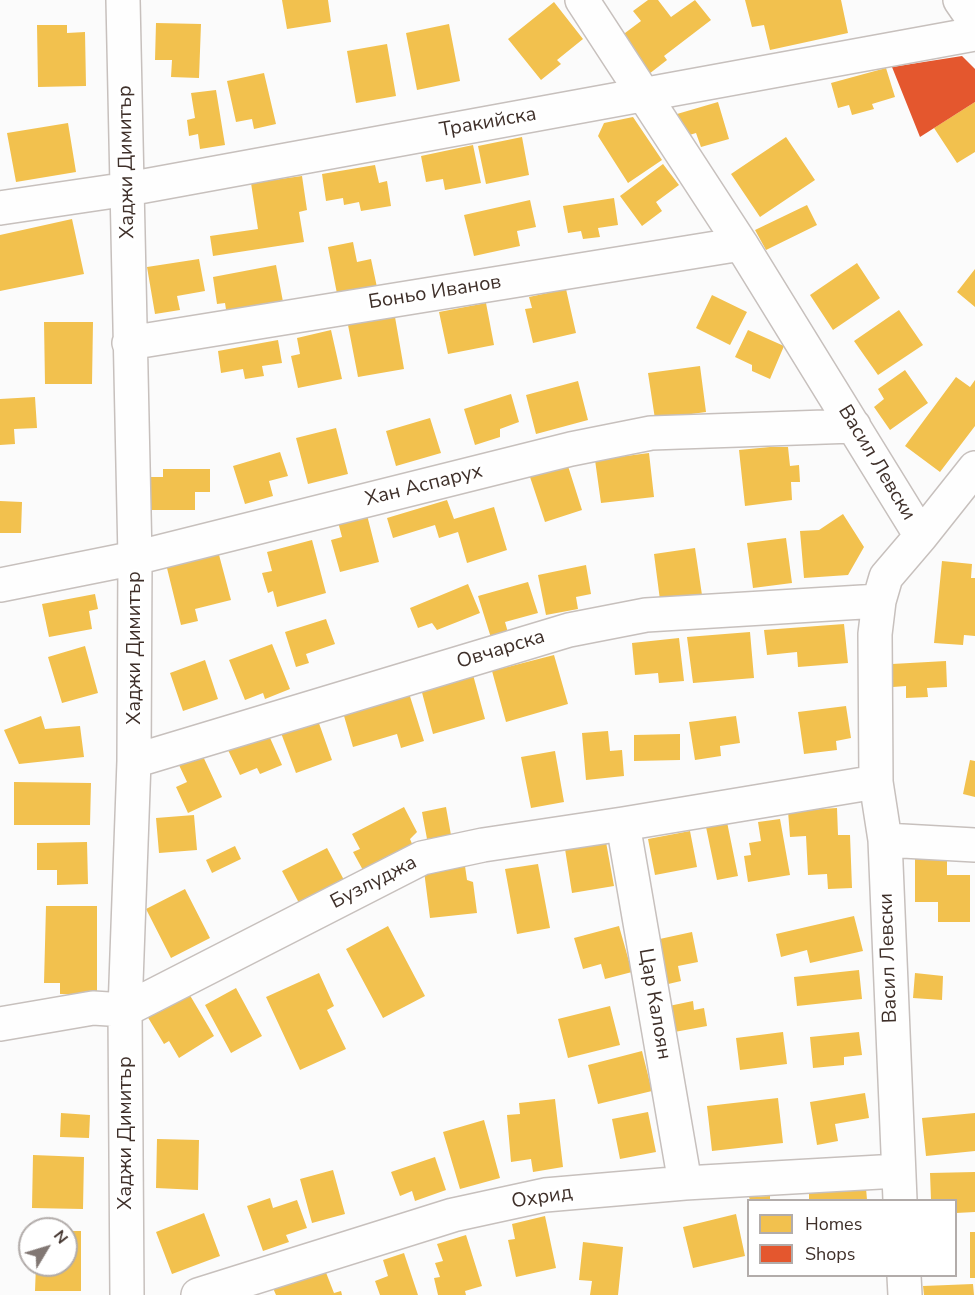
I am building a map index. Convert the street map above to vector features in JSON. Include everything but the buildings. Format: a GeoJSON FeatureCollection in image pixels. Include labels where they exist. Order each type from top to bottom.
{"type":"FeatureCollection","features":[{"type":"Feature","properties":{"kind":"street","name":"Хаджи Димитър"},"geometry":{"type":"LineString","coordinates":[[123,0],[135,558],[134,761],[125,1010],[127,1295]]}},
{"type":"Feature","properties":{"kind":"street","name":"Васил Левски"},"geometry":{"type":"LineString","coordinates":[[582,0],[741,244],[921,536],[886,577],[879,601],[875,634],[876,782],[885,840],[899,1186]]}},
{"type":"Feature","properties":{"kind":"street"},"geometry":{"type":"LineString","coordinates":[[960,0],[975,22]]}},
{"type":"Feature","properties":{"kind":"street","name":"Тракийска"},"geometry":{"type":"LineString","coordinates":[[0,208],[128,189],[975,34]]}},
{"type":"Feature","properties":{"kind":"street","name":"Боньо Иванов"},"geometry":{"type":"LineString","coordinates":[[129,343],[741,244]]}},
{"type":"Feature","properties":{"kind":"street","name":"Хан Аспарух"},"geometry":{"type":"LineString","coordinates":[[0,585],[135,558],[571,449],[651,433],[854,426]]}},
{"type":"Feature","properties":{"kind":"street"},"geometry":{"type":"LineString","coordinates":[[921,536],[975,468]]}},
{"type":"Feature","properties":{"kind":"street","name":"Овчарска"},"geometry":{"type":"LineString","coordinates":[[134,761],[569,630],[646,615],[879,601]]}},
{"type":"Feature","properties":{"kind":"street","name":"Бузлуджа"},"geometry":{"type":"LineString","coordinates":[[125,1010],[422,858],[483,845],[876,782]]}},
{"type":"Feature","properties":{"kind":"street","name":"Цар Калоян"},"geometry":{"type":"LineString","coordinates":[[623,824],[685,1183]]}},
{"type":"Feature","properties":{"kind":"street"},"geometry":{"type":"LineString","coordinates":[[885,840],[975,845]]}},
{"type":"Feature","properties":{"kind":"street"},"geometry":{"type":"LineString","coordinates":[[0,1024],[93,1008],[125,1010]]}},
{"type":"Feature","properties":{"kind":"street","name":"Охрид"},"geometry":{"type":"LineString","coordinates":[[198,1295],[453,1215],[545,1195],[685,1183],[899,1186]]}},
{"type":"Feature","properties":{"kind":"street"},"geometry":{"type":"LineString","coordinates":[[904,1277],[905,1295]]}}]}
